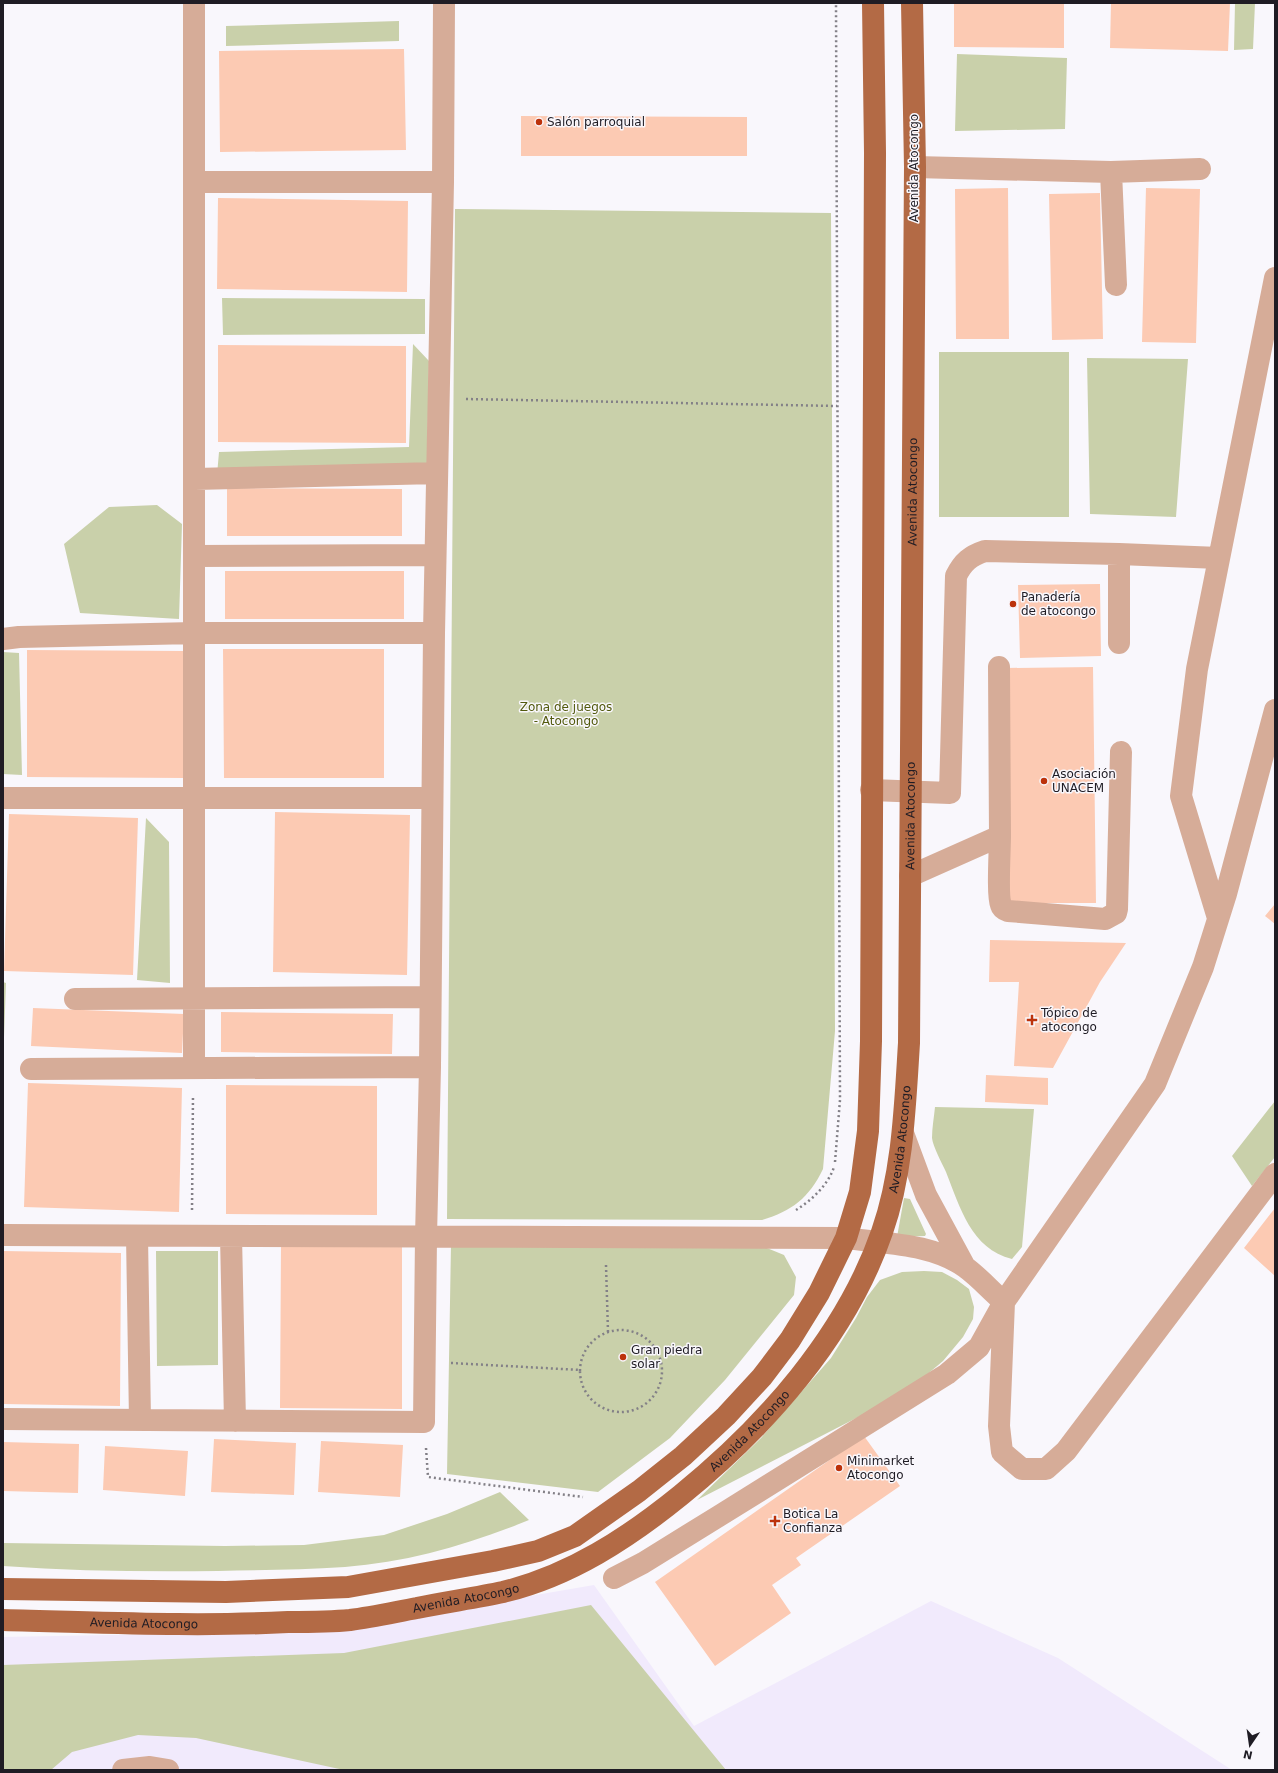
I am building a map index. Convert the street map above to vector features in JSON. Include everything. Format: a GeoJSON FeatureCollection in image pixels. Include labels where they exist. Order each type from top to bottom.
{"type":"FeatureCollection","features":[{"type":"Feature","properties":{"kind":"main road"},"geometry":{"type":"LineString","coordinates":[[3,1589],[226,1592],[348,1587],[493,1561],[538,1551],[575,1536],[639,1491],[683,1456],[726,1416],[762,1378],[790,1340],[820,1293],[846,1238],[860,1192],[868,1131],[870,1041],[875,161],[873,3]]}},
{"type":"Feature","properties":{"kind":"main road","name":"Avenida Atocongo"},"geometry":{"type":"LineString","coordinates":[[3,1620],[230,1625],[350,1620],[504,1592],[552,1577],[586,1561],[660,1512],[707,1474],[755,1428],[795,1382],[833,1330],[862,1280],[878,1243],[894,1187],[903,1132],[909,1042],[915,166],[912,3]]}},
{"type":"Feature","properties":{"kind":"street"},"geometry":{"type":"LineString","coordinates":[[194,3],[194,1068]]}},
{"type":"Feature","properties":{"kind":"street"},"geometry":{"type":"LineString","coordinates":[[3,1419],[424,1422],[430,1066],[435,555],[443,182],[444,3]]}},
{"type":"Feature","properties":{"kind":"street"},"geometry":{"type":"LineString","coordinates":[[915,166],[1111,172],[1200,168]]}},
{"type":"Feature","properties":{"kind":"street"},"geometry":{"type":"LineString","coordinates":[[1111,172],[1116,285]]}},
{"type":"Feature","properties":{"kind":"street"},"geometry":{"type":"LineString","coordinates":[[195,182],[443,182]]}},
{"type":"Feature","properties":{"kind":"street"},"geometry":{"type":"LineString","coordinates":[[1218,918],[1181,796],[1197,669],[1275,278]]}},
{"type":"Feature","properties":{"kind":"street"},"geometry":{"type":"LineString","coordinates":[[195,479],[437,473]]}},
{"type":"Feature","properties":{"kind":"street"},"geometry":{"type":"LineString","coordinates":[[871,790],[950,793],[956,576],[961,565],[972,556],[985,551],[1219,558]]}},
{"type":"Feature","properties":{"kind":"street"},"geometry":{"type":"LineString","coordinates":[[1119,554],[1119,643]]}},
{"type":"Feature","properties":{"kind":"street"},"geometry":{"type":"LineString","coordinates":[[194,556],[435,555]]}},
{"type":"Feature","properties":{"kind":"street"},"geometry":{"type":"LineString","coordinates":[[3,639],[194,632],[434,633]]}},
{"type":"Feature","properties":{"kind":"street"},"geometry":{"type":"LineString","coordinates":[[998,667],[1000,836],[999,890],[1000,905],[1003,908],[1008,911],[1105,919],[1116,914],[1121,752]]}},
{"type":"Feature","properties":{"kind":"street"},"geometry":{"type":"LineString","coordinates":[[614,1578],[643,1563],[713,1520],[946,1374],[979,1347],[1004,1302],[1155,1084],[1203,967],[1226,894],[1275,710]]}},
{"type":"Feature","properties":{"kind":"street"},"geometry":{"type":"LineString","coordinates":[[3,798],[432,798]]}},
{"type":"Feature","properties":{"kind":"street"},"geometry":{"type":"LineString","coordinates":[[910,876],[1000,836]]}},
{"type":"Feature","properties":{"kind":"street"},"geometry":{"type":"LineString","coordinates":[[75,999],[430,997]]}},
{"type":"Feature","properties":{"kind":"street"},"geometry":{"type":"LineString","coordinates":[[31,1070],[430,1066]]}},
{"type":"Feature","properties":{"kind":"street"},"geometry":{"type":"LineString","coordinates":[[903,1132],[926,1195],[965,1267]]}},
{"type":"Feature","properties":{"kind":"street"},"geometry":{"type":"LineString","coordinates":[[1004,1302],[999,1426],[1002,1452],[1022,1469],[1046,1469],[1066,1451],[1275,1174]]}},
{"type":"Feature","properties":{"kind":"street"},"geometry":{"type":"LineString","coordinates":[[3,1235],[846,1238],[923,1249],[944,1255],[965,1267],[1004,1302]]}},
{"type":"Feature","properties":{"kind":"street"},"geometry":{"type":"LineString","coordinates":[[136,1236],[140,1420]]}},
{"type":"Feature","properties":{"kind":"street"},"geometry":{"type":"LineString","coordinates":[[231,1236],[235,1421]]}},
{"type":"Feature","properties":{"kind":"street"},"geometry":{"type":"LineString","coordinates":[[123,1770],[150,1767],[168,1770]]}},
{"type":"Feature","properties":{"kind":"path"},"geometry":{"type":"LineString","coordinates":[[792,1213],[817,1194],[834,1168],[840,1100],[836,3]]}},
{"type":"Feature","properties":{"kind":"path"},"geometry":{"type":"LineString","coordinates":[[438,398],[837,406]]}},
{"type":"Feature","properties":{"kind":"path"},"geometry":{"type":"LineString","coordinates":[[191,1236],[194,1068]]}},
{"type":"Feature","properties":{"kind":"path"},"geometry":{"type":"LineString","coordinates":[[605,1238],[608,1332]]}},
{"type":"Feature","properties":{"kind":"path"},"geometry":{"type":"LineString","coordinates":[[618,1330],[632,1331],[644,1337],[654,1347],[660,1358],[662,1371],[660,1385],[653,1396],[643,1405],[630,1410],[617,1412],[604,1408],[593,1400],[585,1390],[580,1377],[580,1363],[585,1350],[594,1340],[608,1332],[618,1330]]}},
{"type":"Feature","properties":{"kind":"path"},"geometry":{"type":"LineString","coordinates":[[425,1362],[581,1370]]}},
{"type":"Feature","properties":{"kind":"path"},"geometry":{"type":"LineString","coordinates":[[424,1422],[428,1477],[595,1498],[607,1514]]}},
{"type":"Feature","properties":{"kind":"shaded area"},"geometry":{"type":"Polygon","coordinates":[[[594,1585],[694,1726],[931,1601],[1058,1658],[1232,1770],[3,1770],[3,1637],[327,1631],[594,1585]]]}},
{"type":"Feature","properties":{"kind":"green space"},"geometry":{"type":"Polygon","coordinates":[[[1235,3],[1255,3],[1253,49],[1234,50],[1235,3]]]}},
{"type":"Feature","properties":{"kind":"green space"},"geometry":{"type":"Polygon","coordinates":[[[399,21],[399,41],[226,46],[226,26],[399,21]]]}},
{"type":"Feature","properties":{"kind":"green space"},"geometry":{"type":"Polygon","coordinates":[[[957,54],[1067,58],[1065,129],[955,131],[957,54]]]}},
{"type":"Feature","properties":{"kind":"green space","name":"Zona de juegos - Atocongo"},"geometry":{"type":"Polygon","coordinates":[[[455,209],[831,213],[835,1031],[823,1169],[812,1188],[791,1208],[762,1220],[447,1219],[455,209]]]}},
{"type":"Feature","properties":{"kind":"green space"},"geometry":{"type":"Polygon","coordinates":[[[222,298],[425,299],[425,334],[223,335],[222,298]]]}},
{"type":"Feature","properties":{"kind":"green space"},"geometry":{"type":"Polygon","coordinates":[[[413,344],[429,361],[427,465],[217,475],[219,452],[409,447],[413,344]]]}},
{"type":"Feature","properties":{"kind":"green space"},"geometry":{"type":"Polygon","coordinates":[[[939,352],[1069,352],[1069,517],[939,517],[939,352]]]}},
{"type":"Feature","properties":{"kind":"green space"},"geometry":{"type":"Polygon","coordinates":[[[1087,358],[1188,359],[1176,517],[1090,514],[1087,358]]]}},
{"type":"Feature","properties":{"kind":"green space"},"geometry":{"type":"Polygon","coordinates":[[[157,505],[182,524],[179,619],[80,613],[64,544],[109,507],[157,505]]]}},
{"type":"Feature","properties":{"kind":"green space"},"geometry":{"type":"Polygon","coordinates":[[[3,652],[19,653],[22,775],[3,774],[3,652]]]}},
{"type":"Feature","properties":{"kind":"green space"},"geometry":{"type":"Polygon","coordinates":[[[146,818],[169,842],[170,983],[137,980],[146,818]]]}},
{"type":"Feature","properties":{"kind":"green space"},"geometry":{"type":"Polygon","coordinates":[[[3,982],[6,983],[3,1065],[3,982]]]}},
{"type":"Feature","properties":{"kind":"green space"},"geometry":{"type":"Polygon","coordinates":[[[1275,1101],[1275,1157],[1252,1186],[1232,1156],[1275,1101]]]}},
{"type":"Feature","properties":{"kind":"green space"},"geometry":{"type":"Polygon","coordinates":[[[935,1107],[1034,1109],[1022,1247],[1012,1259],[998,1254],[986,1246],[969,1225],[962,1212],[933,1142],[932,1130],[935,1107]]]}},
{"type":"Feature","properties":{"kind":"green space"},"geometry":{"type":"Polygon","coordinates":[[[904,1198],[910,1199],[926,1234],[925,1236],[897,1237],[904,1198]]]}},
{"type":"Feature","properties":{"kind":"green space"},"geometry":{"type":"Polygon","coordinates":[[[451,1245],[762,1246],[784,1255],[796,1277],[794,1295],[725,1380],[670,1438],[598,1492],[447,1474],[451,1245]]]}},
{"type":"Feature","properties":{"kind":"green space"},"geometry":{"type":"Polygon","coordinates":[[[156,1251],[218,1251],[218,1365],[157,1366],[156,1251]]]}},
{"type":"Feature","properties":{"kind":"green space"},"geometry":{"type":"Polygon","coordinates":[[[902,1272],[942,1272],[957,1280],[969,1289],[974,1307],[973,1319],[963,1337],[943,1361],[905,1393],[697,1500],[761,1438],[831,1358],[856,1318],[867,1297],[880,1280],[902,1272]]]}},
{"type":"Feature","properties":{"kind":"green space"},"geometry":{"type":"Polygon","coordinates":[[[500,1492],[529,1520],[484,1537],[439,1551],[369,1565],[313,1569],[191,1571],[83,1570],[3,1566],[3,1543],[225,1546],[304,1545],[384,1535],[447,1514],[500,1492]]]}},
{"type":"Feature","properties":{"kind":"green space"},"geometry":{"type":"Polygon","coordinates":[[[591,1605],[726,1770],[344,1770],[196,1738],[138,1735],[72,1752],[51,1770],[3,1770],[3,1665],[344,1653],[591,1605]]]}},
{"type":"Feature","properties":{"kind":"building"},"geometry":{"type":"Polygon","coordinates":[[[954,3],[1064,3],[1064,48],[954,47],[954,3]]]}},
{"type":"Feature","properties":{"kind":"building"},"geometry":{"type":"Polygon","coordinates":[[[1111,3],[1230,3],[1228,51],[1110,48],[1111,3]]]}},
{"type":"Feature","properties":{"kind":"building"},"geometry":{"type":"Polygon","coordinates":[[[404,49],[406,150],[220,152],[219,51],[404,49]]]}},
{"type":"Feature","properties":{"kind":"building"},"geometry":{"type":"Polygon","coordinates":[[[521,116],[747,117],[747,156],[521,156],[521,116]]]}},
{"type":"Feature","properties":{"kind":"building"},"geometry":{"type":"Polygon","coordinates":[[[1008,188],[1009,339],[956,339],[955,189],[1008,188]]]}},
{"type":"Feature","properties":{"kind":"building"},"geometry":{"type":"Polygon","coordinates":[[[1146,188],[1200,189],[1196,343],[1142,342],[1146,188]]]}},
{"type":"Feature","properties":{"kind":"building"},"geometry":{"type":"Polygon","coordinates":[[[1100,193],[1103,339],[1052,340],[1049,194],[1100,193]]]}},
{"type":"Feature","properties":{"kind":"building"},"geometry":{"type":"Polygon","coordinates":[[[218,198],[408,201],[407,292],[217,289],[218,198]]]}},
{"type":"Feature","properties":{"kind":"building"},"geometry":{"type":"Polygon","coordinates":[[[218,345],[406,346],[406,443],[218,442],[218,345]]]}},
{"type":"Feature","properties":{"kind":"building"},"geometry":{"type":"Polygon","coordinates":[[[227,488],[402,489],[402,536],[227,536],[227,488]]]}},
{"type":"Feature","properties":{"kind":"building"},"geometry":{"type":"Polygon","coordinates":[[[225,571],[404,571],[404,619],[225,619],[225,571]]]}},
{"type":"Feature","properties":{"kind":"building"},"geometry":{"type":"Polygon","coordinates":[[[1100,584],[1101,656],[1020,658],[1018,585],[1100,584]]]}},
{"type":"Feature","properties":{"kind":"building"},"geometry":{"type":"Polygon","coordinates":[[[223,649],[384,649],[384,778],[224,778],[223,649]]]}},
{"type":"Feature","properties":{"kind":"building"},"geometry":{"type":"Polygon","coordinates":[[[27,650],[183,651],[183,778],[27,777],[27,650]]]}},
{"type":"Feature","properties":{"kind":"building"},"geometry":{"type":"Polygon","coordinates":[[[1093,667],[1096,903],[1008,903],[1006,668],[1093,667]]]}},
{"type":"Feature","properties":{"kind":"building"},"geometry":{"type":"Polygon","coordinates":[[[275,812],[410,815],[407,975],[273,972],[275,812]]]}},
{"type":"Feature","properties":{"kind":"building"},"geometry":{"type":"Polygon","coordinates":[[[9,814],[138,818],[133,975],[4,971],[9,814]]]}},
{"type":"Feature","properties":{"kind":"building"},"geometry":{"type":"Polygon","coordinates":[[[1275,904],[1275,924],[1265,916],[1275,904]]]}},
{"type":"Feature","properties":{"kind":"building"},"geometry":{"type":"Polygon","coordinates":[[[990,940],[1126,943],[1100,982],[1053,1068],[1014,1066],[1019,982],[989,982],[990,940]]]}},
{"type":"Feature","properties":{"kind":"building"},"geometry":{"type":"Polygon","coordinates":[[[33,1008],[184,1014],[182,1053],[31,1046],[33,1008]]]}},
{"type":"Feature","properties":{"kind":"building"},"geometry":{"type":"Polygon","coordinates":[[[221,1012],[393,1014],[392,1054],[221,1052],[221,1012]]]}},
{"type":"Feature","properties":{"kind":"building"},"geometry":{"type":"Polygon","coordinates":[[[986,1075],[1048,1078],[1048,1105],[985,1102],[986,1075]]]}},
{"type":"Feature","properties":{"kind":"building"},"geometry":{"type":"Polygon","coordinates":[[[28,1083],[182,1088],[179,1212],[24,1207],[28,1083]]]}},
{"type":"Feature","properties":{"kind":"building"},"geometry":{"type":"Polygon","coordinates":[[[226,1085],[377,1086],[377,1215],[226,1214],[226,1085]]]}},
{"type":"Feature","properties":{"kind":"building"},"geometry":{"type":"Polygon","coordinates":[[[1275,1208],[1275,1276],[1244,1248],[1275,1208]]]}},
{"type":"Feature","properties":{"kind":"building"},"geometry":{"type":"Polygon","coordinates":[[[281,1245],[402,1245],[402,1409],[280,1408],[281,1245]]]}},
{"type":"Feature","properties":{"kind":"building"},"geometry":{"type":"Polygon","coordinates":[[[3,1251],[121,1253],[120,1406],[3,1404],[3,1251]]]}},
{"type":"Feature","properties":{"kind":"building"},"geometry":{"type":"Polygon","coordinates":[[[864,1436],[900,1486],[796,1558],[801,1565],[772,1585],[791,1613],[715,1666],[655,1582],[864,1436]]]}},
{"type":"Feature","properties":{"kind":"building"},"geometry":{"type":"Polygon","coordinates":[[[214,1439],[296,1443],[294,1495],[211,1492],[214,1439]]]}},
{"type":"Feature","properties":{"kind":"building"},"geometry":{"type":"Polygon","coordinates":[[[321,1441],[403,1445],[400,1497],[318,1492],[321,1441]]]}},
{"type":"Feature","properties":{"kind":"building"},"geometry":{"type":"Polygon","coordinates":[[[3,1442],[79,1444],[78,1493],[3,1491],[3,1442]]]}},
{"type":"Feature","properties":{"kind":"building"},"geometry":{"type":"Polygon","coordinates":[[[105,1446],[188,1451],[185,1496],[103,1490],[105,1446]]]}},
{"type":"Feature","properties":{"kind":"place","name":"Salón parroquial"},"geometry":{"type":"Point","coordinates":[539,122]}},
{"type":"Feature","properties":{"kind":"place","name":"Panadería de atocongo"},"geometry":{"type":"Point","coordinates":[1013,604]}},
{"type":"Feature","properties":{"kind":"place","name":"Asociación UNACEM"},"geometry":{"type":"Point","coordinates":[1044,781]}},
{"type":"Feature","properties":{"kind":"place","name":"Tópico de atocongo"},"geometry":{"type":"Point","coordinates":[1032,1020]}},
{"type":"Feature","properties":{"kind":"place","name":"Gran piedra solar"},"geometry":{"type":"Point","coordinates":[623,1357]}},
{"type":"Feature","properties":{"kind":"place","name":"Minimarket Atocongo"},"geometry":{"type":"Point","coordinates":[839,1468]}},
{"type":"Feature","properties":{"kind":"place","name":"Botica La Confianza"},"geometry":{"type":"Point","coordinates":[775,1521]}}]}
